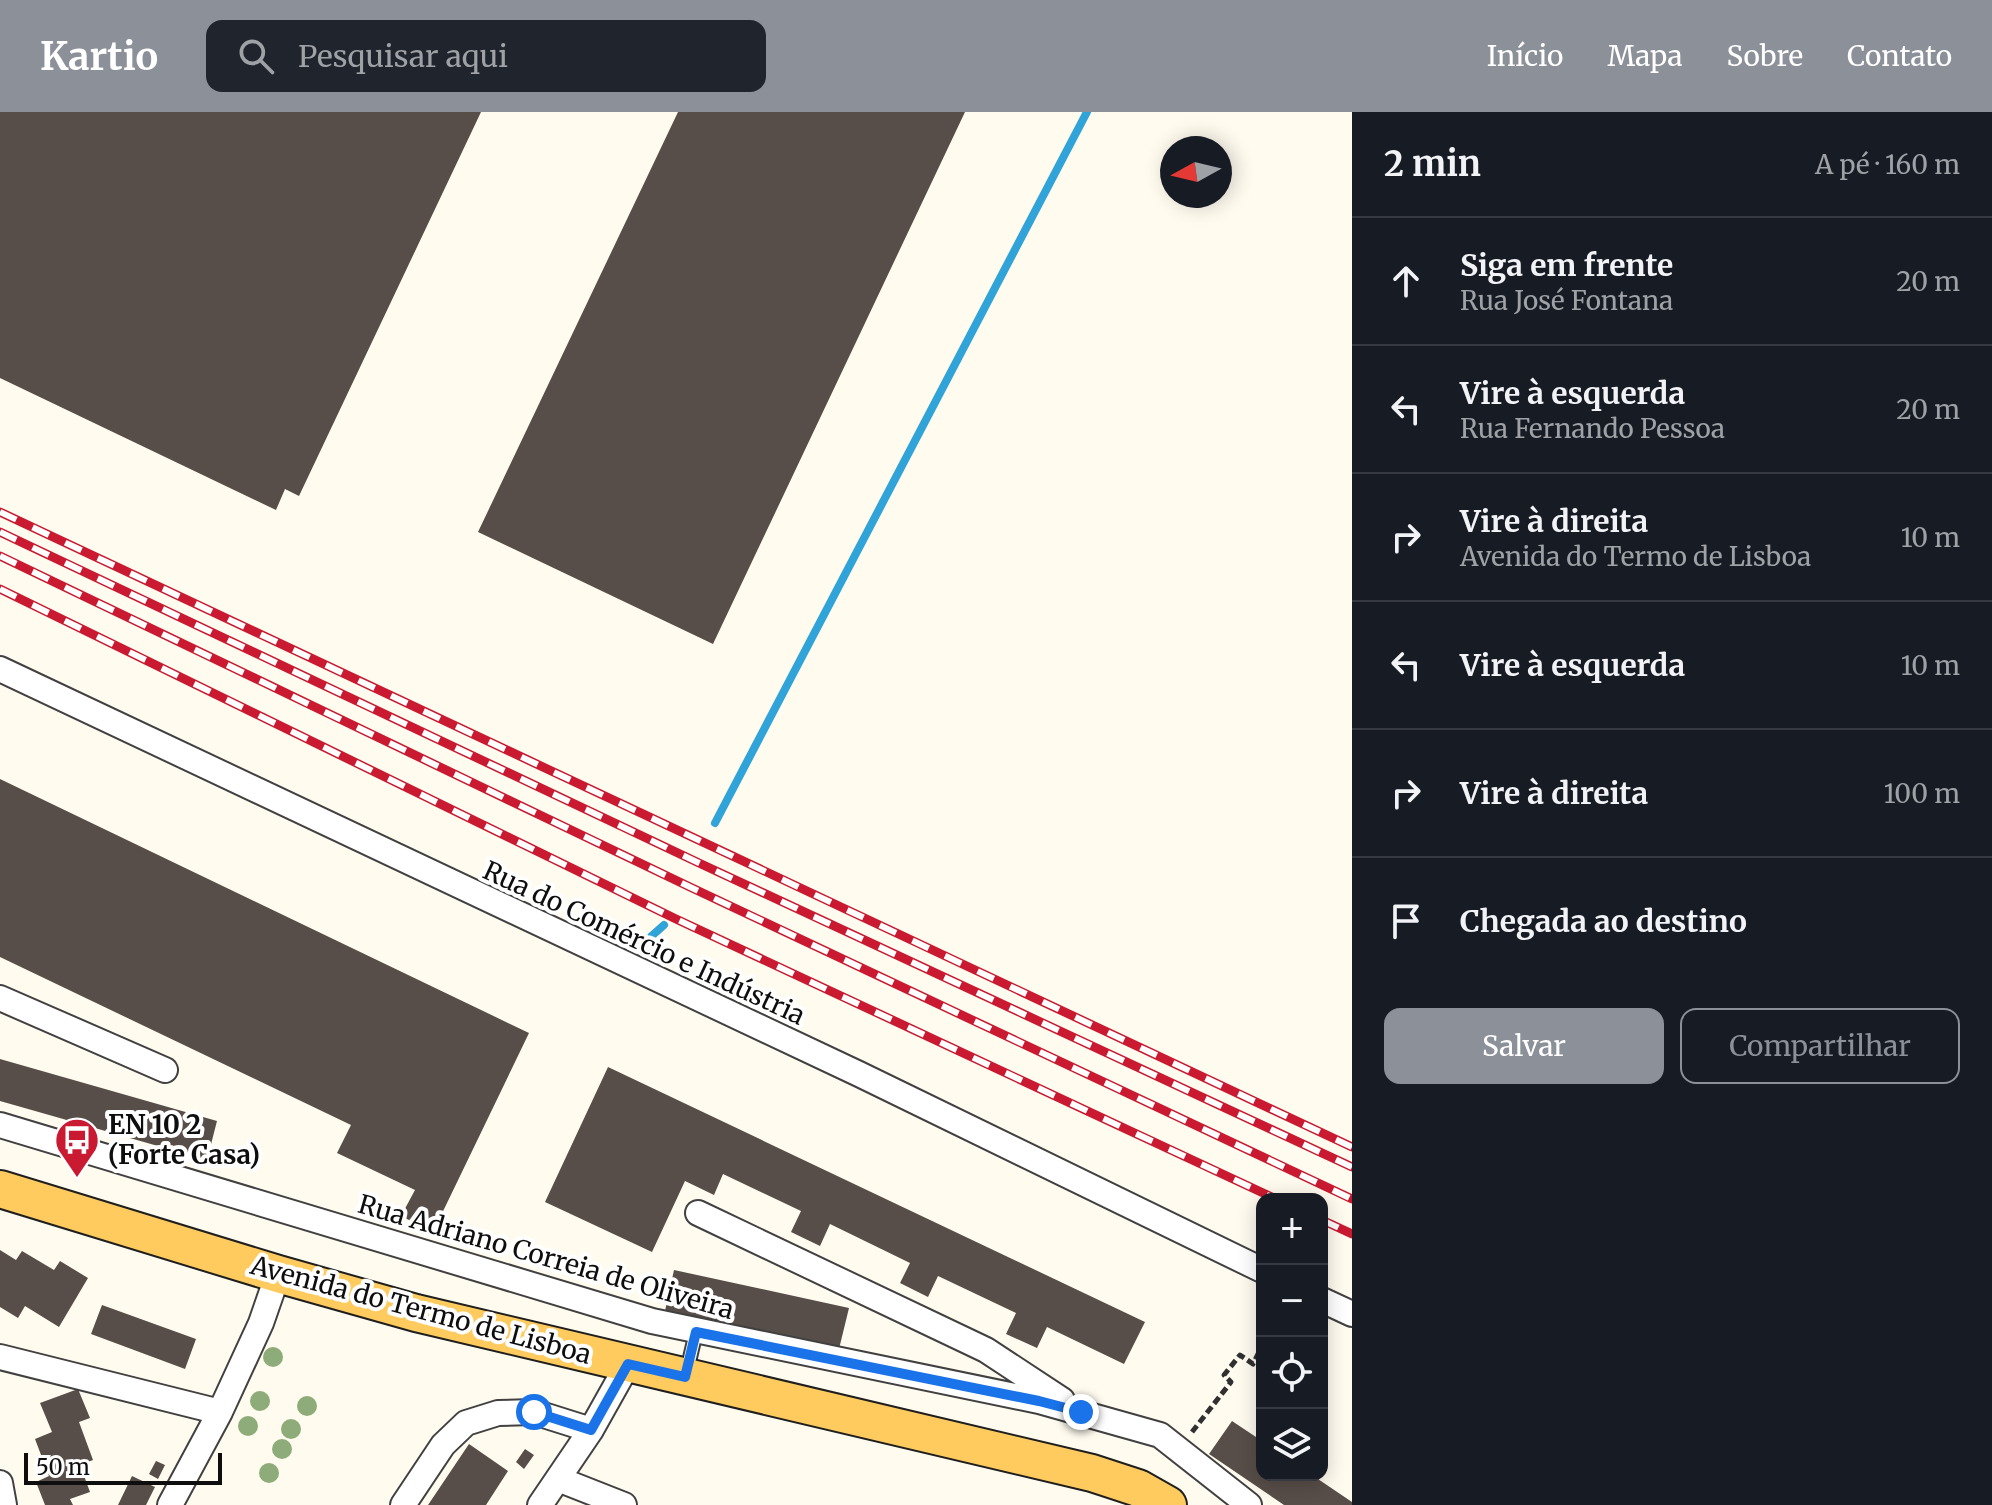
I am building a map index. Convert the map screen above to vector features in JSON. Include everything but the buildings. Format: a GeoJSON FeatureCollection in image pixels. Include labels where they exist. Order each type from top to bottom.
{"type":"FeatureCollection","features":[{"type":"Feature","properties":{"kind":"main road","name":"Avenida do Termo de Lisboa"},"geometry":{"type":"LineString","coordinates":[[0,1189],[416,1313],[1092,1473],[1138,1488],[1168,1505]]}},
{"type":"Feature","properties":{"kind":"street","name":"Rua do Comércio e Indústria"},"geometry":{"type":"LineString","coordinates":[[0,669],[859,1074],[1256,1267]]}},
{"type":"Feature","properties":{"kind":"street"},"geometry":{"type":"LineString","coordinates":[[0,998],[165,1070]]}},
{"type":"Feature","properties":{"kind":"street","name":"Rua Adriano Correia de Oliveira"},"geometry":{"type":"LineString","coordinates":[[0,1125],[652,1321],[1039,1401],[1160,1435],[1249,1505]]}},
{"type":"Feature","properties":{"kind":"street"},"geometry":{"type":"LineString","coordinates":[[698,1213],[986,1350],[1081,1412]]}},
{"type":"Feature","properties":{"kind":"street"},"geometry":{"type":"LineString","coordinates":[[170,1505],[220,1412],[261,1323],[278,1274]]}},
{"type":"Feature","properties":{"kind":"street"},"geometry":{"type":"LineString","coordinates":[[1328,1303],[1352,1314]]}},
{"type":"Feature","properties":{"kind":"street"},"geometry":{"type":"LineString","coordinates":[[0,1357],[220,1412]]}},
{"type":"Feature","properties":{"kind":"street"},"geometry":{"type":"LineString","coordinates":[[540,1505],[591,1430],[628,1364]]}},
{"type":"Feature","properties":{"kind":"street"},"geometry":{"type":"LineString","coordinates":[[403,1505],[443,1445],[466,1423],[498,1413],[534,1412],[591,1430]]}},
{"type":"Feature","properties":{"kind":"street"},"geometry":{"type":"LineString","coordinates":[[558,1479],[624,1505]]}},
{"type":"Feature","properties":{"kind":"street"},"geometry":{"type":"LineString","coordinates":[[0,1483],[4,1505]]}},
{"type":"Feature","properties":{"kind":"lane"},"geometry":{"type":"LineString","coordinates":[[685,1377],[696,1332]]}},
{"type":"Feature","properties":{"kind":"path"},"geometry":{"type":"LineString","coordinates":[[1178,1448],[1231,1382],[1224,1375],[1240,1355],[1253,1364],[1256,1358]]}},
{"type":"Feature","properties":{"kind":"waterway"},"geometry":{"type":"LineString","coordinates":[[715,823],[1087,112]]}},
{"type":"Feature","properties":{"kind":"waterway"},"geometry":{"type":"LineString","coordinates":[[646,941],[664,925]]}},
{"type":"Feature","properties":{"kind":"railway"},"geometry":{"type":"LineString","coordinates":[[0,512],[1352,1147]]}},
{"type":"Feature","properties":{"kind":"railway"},"geometry":{"type":"LineString","coordinates":[[0,532],[699,863],[1352,1167]]}},
{"type":"Feature","properties":{"kind":"railway"},"geometry":{"type":"LineString","coordinates":[[0,556],[690,887],[1352,1199]]}},
{"type":"Feature","properties":{"kind":"railway"},"geometry":{"type":"LineString","coordinates":[[0,589],[676,919],[1263,1193]]}},
{"type":"Feature","properties":{"kind":"railway"},"geometry":{"type":"LineString","coordinates":[[1328,1223],[1352,1234]]}},
{"type":"Feature","properties":{"kind":"place","name":"EN 10 2 (Forte Casa)"},"geometry":{"type":"Point","coordinates":[77,1179]}},
{"type":"Feature","properties":{"kind":"route"},"geometry":{"type":"LineString","coordinates":[[534,1412],[591,1430],[628,1364],[685,1377],[696,1332],[1081,1412]]}}]}
